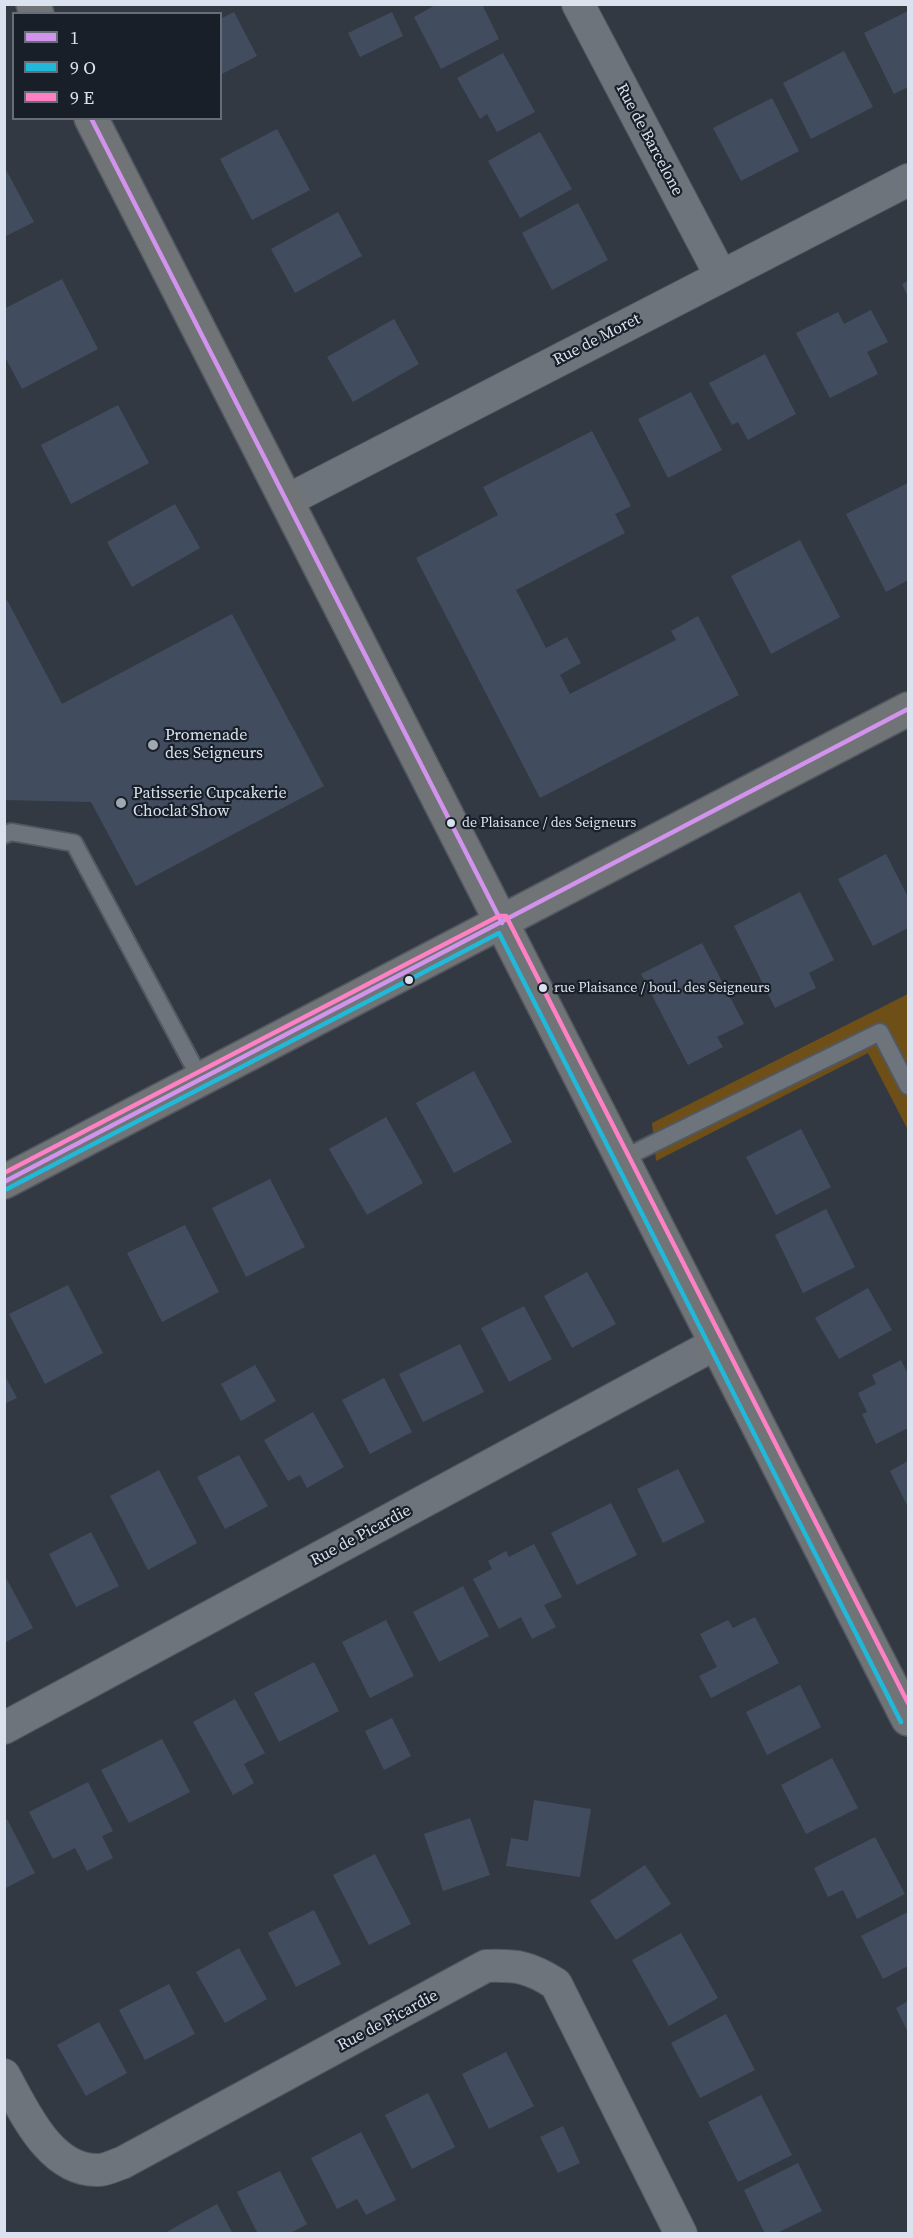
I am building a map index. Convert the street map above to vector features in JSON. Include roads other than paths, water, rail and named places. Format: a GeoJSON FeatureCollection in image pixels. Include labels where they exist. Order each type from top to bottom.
{"type":"FeatureCollection","features":[{"type":"Feature","properties":{"kind":"street","name":"Rue de Barcelone"},"geometry":{"type":"LineString","coordinates":[[578,4],[721,276]]}},
{"type":"Feature","properties":{"kind":"street"},"geometry":{"type":"LineString","coordinates":[[92,120],[909,1719]]}},
{"type":"Feature","properties":{"kind":"street","name":"Rue de Moret"},"geometry":{"type":"LineString","coordinates":[[286,501],[909,180]]}},
{"type":"Feature","properties":{"kind":"street"},"geometry":{"type":"LineString","coordinates":[[4,1182],[909,709]]}},
{"type":"Feature","properties":{"kind":"street","name":"Rue de Picardie"},"geometry":{"type":"LineString","coordinates":[[4,1728],[717,1343]]}},
{"type":"Feature","properties":{"kind":"street","name":"Rue de Picardie"},"geometry":{"type":"LineString","coordinates":[[4,2075],[28,2119],[53,2150],[67,2162],[99,2170],[132,2157],[486,1966],[512,1965],[535,1971],[556,1984],[681,2234]]}},
{"type":"Feature","properties":{"kind":"lane"},"geometry":{"type":"LineString","coordinates":[[4,835],[11,832],[74,843],[201,1080]]}},
{"type":"Feature","properties":{"kind":"lane"},"geometry":{"type":"LineString","coordinates":[[622,1158],[880,1032],[909,1086]]}},
{"type":"Feature","properties":{"kind":"place","name":"Promenade des Seigneurs"},"geometry":{"type":"Point","coordinates":[153,745]}},
{"type":"Feature","properties":{"kind":"place","name":"Patisserie Cupcakerie Choclat Show"},"geometry":{"type":"Point","coordinates":[121,803]}},
{"type":"Feature","properties":{"kind":"place","name":"de Plaisance / des Seigneurs"},"geometry":{"type":"Point","coordinates":[451,823]}},
{"type":"Feature","properties":{"kind":"place","name":"rue Plaisance / boul. des Seigneurs"},"geometry":{"type":"Point","coordinates":[543,988]}}]}
